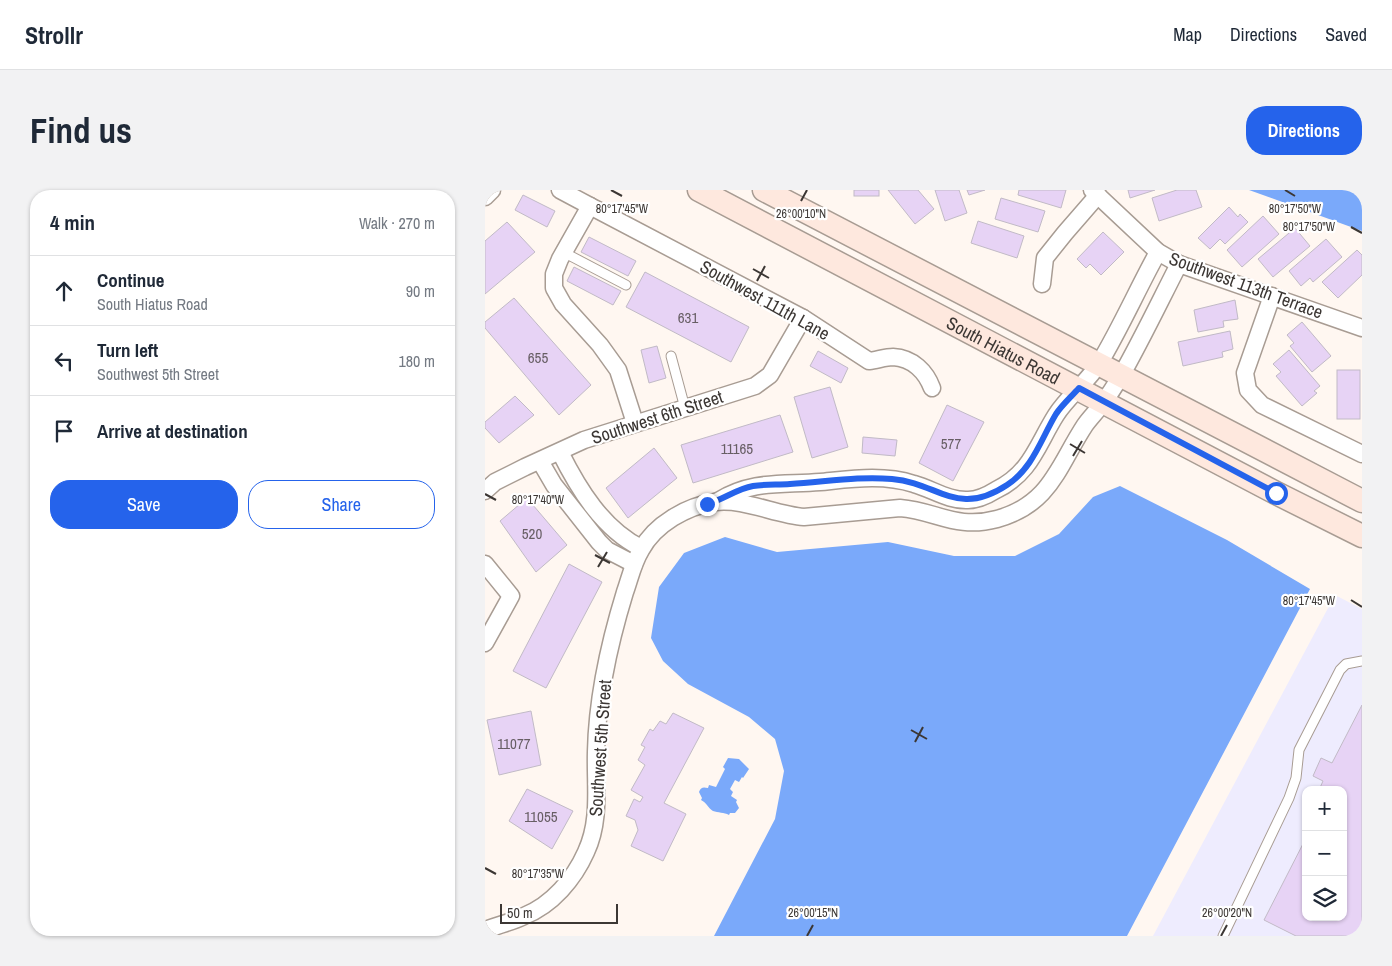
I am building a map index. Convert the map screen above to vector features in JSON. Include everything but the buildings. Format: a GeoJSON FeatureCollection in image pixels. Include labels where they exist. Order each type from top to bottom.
{"type":"FeatureCollection","features":[{"type":"Feature","properties":{"kind":"main road","name":"South Hiatus Road"},"geometry":{"type":"LineString","coordinates":[[699,190],[1079,388],[1104,403],[1358,532]]}},
{"type":"Feature","properties":{"kind":"main road","name":"South Hiatus Road"},"geometry":{"type":"LineString","coordinates":[[764,190],[1362,501]]}},
{"type":"Feature","properties":{"kind":"street"},"geometry":{"type":"LineString","coordinates":[[485,197],[492,190]]}},
{"type":"Feature","properties":{"kind":"street","name":"Southwest 111th Lane"},"geometry":{"type":"LineString","coordinates":[[560,190],[803,318],[869,361],[894,357],[914,364],[927,375],[932,388]]}},
{"type":"Feature","properties":{"kind":"street"},"geometry":{"type":"LineString","coordinates":[[1042,284],[1045,258],[1095,193]]}},
{"type":"Feature","properties":{"kind":"street","name":"Southwest 113th Terrace"},"geometry":{"type":"LineString","coordinates":[[1095,193],[1158,252],[1179,264],[1362,328]]}},
{"type":"Feature","properties":{"kind":"street"},"geometry":{"type":"LineString","coordinates":[[590,206],[563,252],[554,274],[554,288],[563,304],[600,346],[618,370],[635,423]]}},
{"type":"Feature","properties":{"kind":"street","name":"Southwest 5th Street"},"geometry":{"type":"LineString","coordinates":[[485,930],[526,916],[540,908],[559,893],[574,874],[586,854],[592,837],[597,809],[596,751],[603,681],[616,621],[635,564],[641,548],[653,534],[670,519],[688,510],[717,501],[734,492],[753,486],[854,478],[894,479],[915,484],[942,495],[968,500],[988,495],[1006,485],[1026,467],[1057,414],[1099,364],[1158,252]]}},
{"type":"Feature","properties":{"kind":"street","name":"Southwest 5th Street"},"geometry":{"type":"LineString","coordinates":[[717,501],[742,504],[788,516],[804,517],[900,508],[911,509],[963,523],[997,519],[1026,506],[1054,480],[1085,424],[1104,403],[1121,375],[1179,264]]}},
{"type":"Feature","properties":{"kind":"street"},"geometry":{"type":"LineString","coordinates":[[1271,296],[1245,372],[1248,390],[1262,405],[1362,454]]}},
{"type":"Feature","properties":{"kind":"street","name":"Southwest 6th Street"},"geometry":{"type":"LineString","coordinates":[[485,491],[495,482],[525,466],[584,440],[755,386],[770,375],[803,318]]}},
{"type":"Feature","properties":{"kind":"street"},"geometry":{"type":"LineString","coordinates":[[560,452],[575,482],[607,523],[623,538],[641,548]]}},
{"type":"Feature","properties":{"kind":"street"},"geometry":{"type":"LineString","coordinates":[[540,461],[554,485],[599,542],[607,550],[635,564]]}},
{"type":"Feature","properties":{"kind":"street"},"geometry":{"type":"LineString","coordinates":[[485,564],[511,596],[485,643]]}},
{"type":"Feature","properties":{"kind":"lane"},"geometry":{"type":"LineString","coordinates":[[563,252],[626,285]]}},
{"type":"Feature","properties":{"kind":"lane"},"geometry":{"type":"LineString","coordinates":[[671,356],[685,408]]}},
{"type":"Feature","properties":{"kind":"lane"},"geometry":{"type":"LineString","coordinates":[[1226,935],[1289,798],[1296,778],[1299,750],[1341,670],[1346,664],[1362,661]]}},
{"type":"Feature","properties":{"kind":"shaded area"},"geometry":{"type":"Polygon","coordinates":[[[1335,595],[1362,609],[1362,936],[1153,936],[1335,595]]]}},
{"type":"Feature","properties":{"kind":"water"},"geometry":{"type":"Polygon","coordinates":[[[1249,190],[1362,190],[1362,231],[1249,190]]]}},
{"type":"Feature","properties":{"kind":"water"},"geometry":{"type":"Polygon","coordinates":[[[1120,486],[1227,540],[1310,589],[1127,936],[714,936],[775,819],[784,771],[775,739],[749,717],[688,684],[663,661],[651,638],[659,587],[684,553],[725,537],[777,552],[888,542],[954,556],[1015,556],[1059,534],[1093,497],[1120,486]]]}},
{"type":"Feature","properties":{"kind":"water"},"geometry":{"type":"Polygon","coordinates":[[[728,758],[739,759],[749,769],[739,782],[735,780],[730,789],[733,792],[731,796],[737,800],[739,808],[735,813],[730,813],[729,815],[711,810],[701,800],[699,792],[702,788],[708,788],[709,785],[716,787],[728,758]]]}},
{"type":"Feature","properties":{"kind":"route"},"geometry":{"type":"LineString","coordinates":[[707,504],[742,488],[753,486],[854,478],[894,479],[915,484],[942,495],[968,500],[988,495],[1016,478],[1026,467],[1057,414],[1079,388],[1276,493]]}}]}
